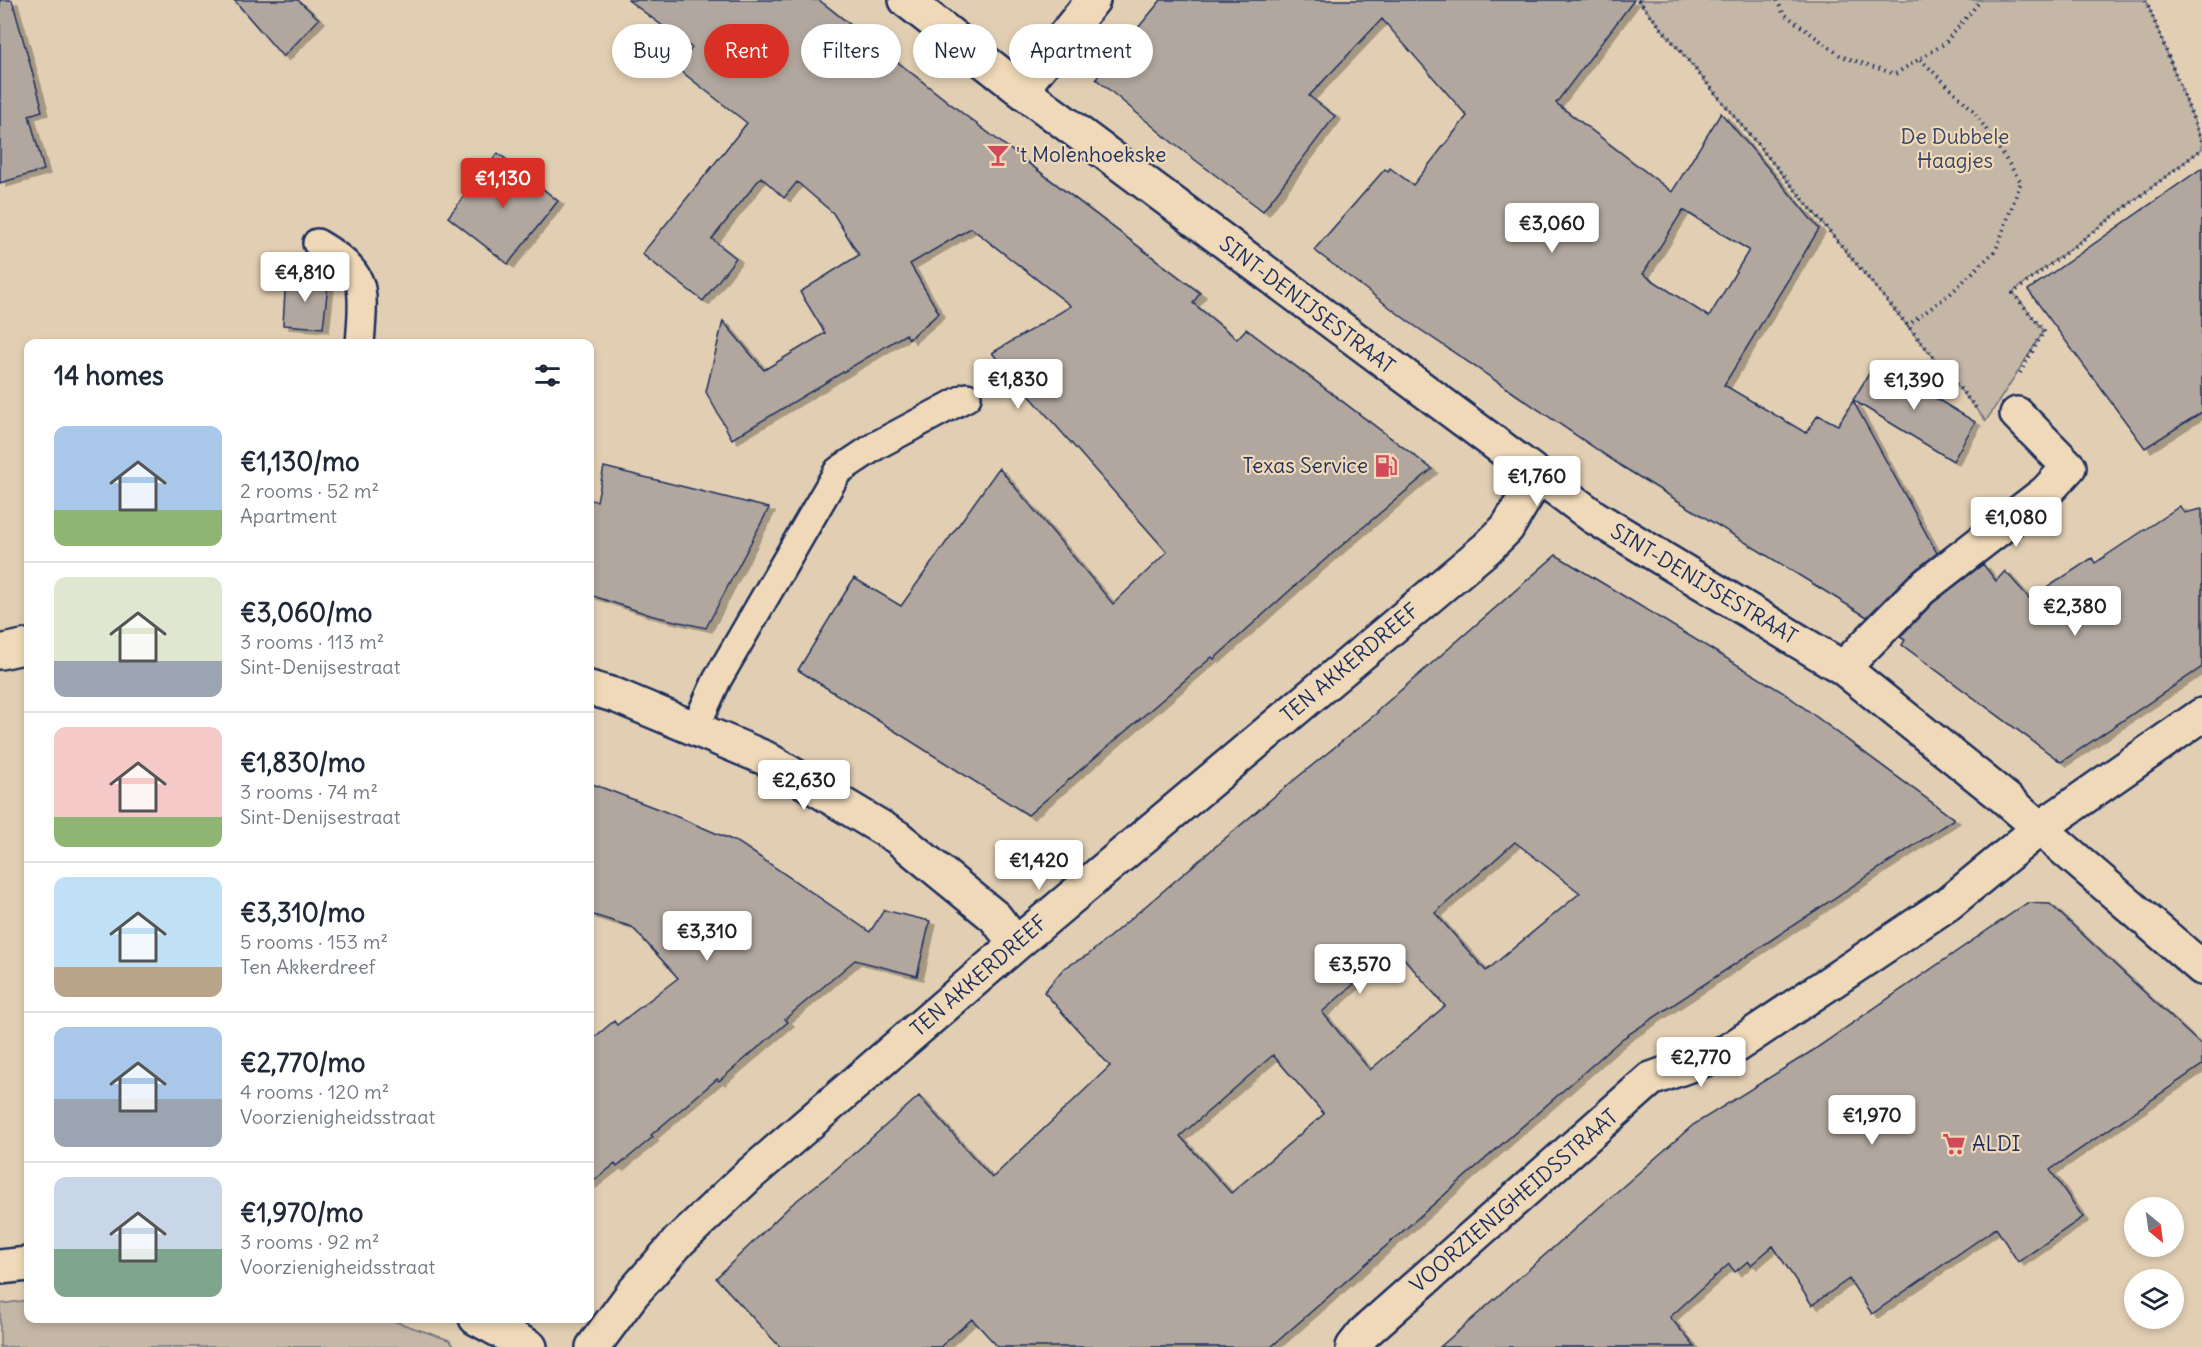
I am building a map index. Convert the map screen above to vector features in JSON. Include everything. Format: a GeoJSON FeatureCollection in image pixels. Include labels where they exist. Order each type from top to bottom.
{"type":"FeatureCollection","features":[{"type":"Feature","properties":{"kind":"street","name":"SINT-DENIJSESTRAAT"},"geometry":{"type":"LineString","coordinates":[[906,0],[1021,90],[1594,517],[1843,668],[2040,828],[2202,968]]}},
{"type":"Feature","properties":{"kind":"street"},"geometry":{"type":"LineString","coordinates":[[1021,90],[1093,0]]}},
{"type":"Feature","properties":{"kind":"street"},"geometry":{"type":"LineString","coordinates":[[1843,668],[1921,588],[2046,492],[2069,467],[2008,413]]}},
{"type":"Feature","properties":{"kind":"street","name":"TEN AKKERDREEF"},"geometry":{"type":"LineString","coordinates":[[593,1347],[633,1293],[679,1240],[748,1176],[1016,944],[1487,548],[1507,528],[1538,476]]}},
{"type":"Feature","properties":{"kind":"street"},"geometry":{"type":"LineString","coordinates":[[0,652],[24,647]]}},
{"type":"Feature","properties":{"kind":"street"},"geometry":{"type":"LineString","coordinates":[[594,689],[617,696],[765,758],[897,837],[995,917],[1016,944]]}},
{"type":"Feature","properties":{"kind":"street","name":"VOORZIENIGHEIDSSTRAAT"},"geometry":{"type":"LineString","coordinates":[[1353,1347],[1372,1325],[1651,1079],[1728,1052],[1949,903],[2040,828],[2202,715]]}},
{"type":"Feature","properties":{"kind":"street"},"geometry":{"type":"LineString","coordinates":[[0,1267],[24,1264]]}},
{"type":"Feature","properties":{"kind":"street"},"geometry":{"type":"LineString","coordinates":[[485,1323],[530,1347]]}},
{"type":"Feature","properties":{"kind":"lane"},"geometry":{"type":"LineString","coordinates":[[317,243],[338,255],[359,282],[362,313],[360,339]]}},
{"type":"Feature","properties":{"kind":"lane"},"geometry":{"type":"LineString","coordinates":[[695,729],[717,680],[838,471],[877,445],[967,397]]}},
{"type":"Feature","properties":{"kind":"path"},"geometry":{"type":"LineString","coordinates":[[1638,0],[1978,411],[2008,413],[2044,331],[2013,292],[2202,149]]}},
{"type":"Feature","properties":{"kind":"path"},"geometry":{"type":"LineString","coordinates":[[1776,0],[1783,14],[1841,56],[1895,74],[1944,44],[1980,0]]}},
{"type":"Feature","properties":{"kind":"path"},"geometry":{"type":"LineString","coordinates":[[2146,0],[2202,141]]}},
{"type":"Feature","properties":{"kind":"path"},"geometry":{"type":"LineString","coordinates":[[1907,326],[1951,293],[1996,250],[2021,182],[1974,111],[1920,58]]}},
{"type":"Feature","properties":{"kind":"green space","name":"De Dubbele Haagjes"},"geometry":{"type":"Polygon","coordinates":[[[1638,0],[2146,0],[2202,141],[2202,149],[2013,292],[2044,331],[1986,421],[1638,0]]]}},
{"type":"Feature","properties":{"kind":"green space"},"geometry":{"type":"Polygon","coordinates":[[[24,1301],[24,1323],[400,1323],[449,1340],[455,1347],[0,1347],[0,1304],[24,1301]]]}},
{"type":"Feature","properties":{"kind":"building"},"geometry":{"type":"Polygon","coordinates":[[[0,0],[12,0],[41,103],[42,111],[29,115],[44,170],[0,183],[0,0]]]}},
{"type":"Feature","properties":{"kind":"building"},"geometry":{"type":"Polygon","coordinates":[[[234,0],[298,0],[319,19],[283,57],[234,0]]]}},
{"type":"Feature","properties":{"kind":"building"},"geometry":{"type":"Polygon","coordinates":[[[628,0],[819,0],[849,24],[801,24],[801,78],[901,78],[901,65],[913,74],[913,78],[918,78],[1200,293],[1193,303],[1237,339],[1246,329],[1432,469],[1307,575],[1214,659],[1212,657],[1028,815],[798,670],[854,578],[901,606],[999,468],[1113,604],[1167,552],[992,353],[1071,306],[971,228],[910,264],[939,313],[909,339],[906,334],[732,439],[706,392],[723,321],[764,370],[825,333],[800,292],[859,255],[833,213],[797,182],[784,198],[761,177],[712,239],[736,258],[703,301],[642,254],[747,123],[690,78],[692,78],[692,24],[660,24],[628,0]]]}},
{"type":"Feature","properties":{"kind":"building"},"geometry":{"type":"Polygon","coordinates":[[[1161,0],[1634,0],[1556,103],[1672,192],[1721,113],[1780,182],[1819,229],[1724,385],[1806,433],[1818,415],[1838,425],[1853,401],[1937,553],[1908,576],[1867,617],[1623,467],[1409,322],[1314,250],[1385,169],[1388,171],[1390,168],[1413,185],[1467,116],[1382,19],[1309,96],[1335,116],[1263,211],[1174,144],[1096,79],[1153,78],[1153,24],[1141,24],[1161,0]],[[1683,210],[1643,274],[1709,317],[1749,250],[1683,210]]]}},
{"type":"Feature","properties":{"kind":"building"},"geometry":{"type":"Polygon","coordinates":[[[498,153],[558,201],[508,264],[448,217],[498,153]]]}},
{"type":"Feature","properties":{"kind":"building"},"geometry":{"type":"Polygon","coordinates":[[[2202,168],[2202,412],[2145,448],[2028,290],[2202,168]]]}},
{"type":"Feature","properties":{"kind":"building"},"geometry":{"type":"Polygon","coordinates":[[[286,275],[328,285],[323,328],[283,325],[286,275]]]}},
{"type":"Feature","properties":{"kind":"building"},"geometry":{"type":"Polygon","coordinates":[[[1876,362],[1975,422],[1953,461],[1853,400],[1876,362]]]}},
{"type":"Feature","properties":{"kind":"building"},"geometry":{"type":"Polygon","coordinates":[[[604,467],[769,508],[706,628],[653,616],[594,596],[594,501],[597,501],[604,467]]]}},
{"type":"Feature","properties":{"kind":"building"},"geometry":{"type":"Polygon","coordinates":[[[2180,506],[2184,513],[2202,509],[2202,667],[2061,762],[1902,645],[1905,640],[1900,637],[1933,603],[1983,564],[1996,581],[2005,571],[2030,599],[2092,558],[2095,563],[2180,506]]]}},
{"type":"Feature","properties":{"kind":"building"},"geometry":{"type":"Polygon","coordinates":[[[1556,555],[1784,693],[1954,819],[1623,1038],[1271,1347],[998,1347],[972,1319],[940,1347],[780,1347],[716,1278],[791,1205],[834,1171],[919,1096],[992,1178],[1110,1066],[1044,992],[1064,968],[1088,955],[1377,711],[1556,555]],[[1515,842],[1435,913],[1486,971],[1580,893],[1515,842]],[[1395,948],[1322,1012],[1370,1070],[1445,1006],[1395,948]],[[1273,1055],[1180,1136],[1231,1193],[1324,1114],[1273,1055]]]}},
{"type":"Feature","properties":{"kind":"building"},"geometry":{"type":"Polygon","coordinates":[[[594,785],[739,843],[870,932],[884,910],[930,921],[917,976],[855,960],[785,1019],[788,1022],[651,1135],[653,1137],[617,1167],[615,1164],[594,1181],[594,1038],[614,1021],[617,1025],[678,978],[632,927],[594,915],[594,785]]]}},
{"type":"Feature","properties":{"kind":"building","name":"ALDI"},"geometry":{"type":"Polygon","coordinates":[[[2027,903],[2050,904],[2202,1046],[2202,1065],[2050,1170],[2083,1217],[2018,1262],[1996,1228],[1872,1314],[1849,1279],[1812,1305],[1773,1246],[1751,1265],[1748,1261],[1735,1272],[1729,1264],[1670,1317],[1695,1347],[1440,1347],[1693,1125],[1812,1051],[2027,903]]]}},
{"type":"Feature","properties":{"kind":"place","name":"'t Molenhoekske"},"geometry":{"type":"Point","coordinates":[998,155]}},
{"type":"Feature","properties":{"kind":"place","name":"Texas Service"},"geometry":{"type":"Point","coordinates":[1386,466]}},
{"type":"Feature","properties":{"kind":"place","name":"ALDI"},"geometry":{"type":"Point","coordinates":[1954,1144]}}]}
